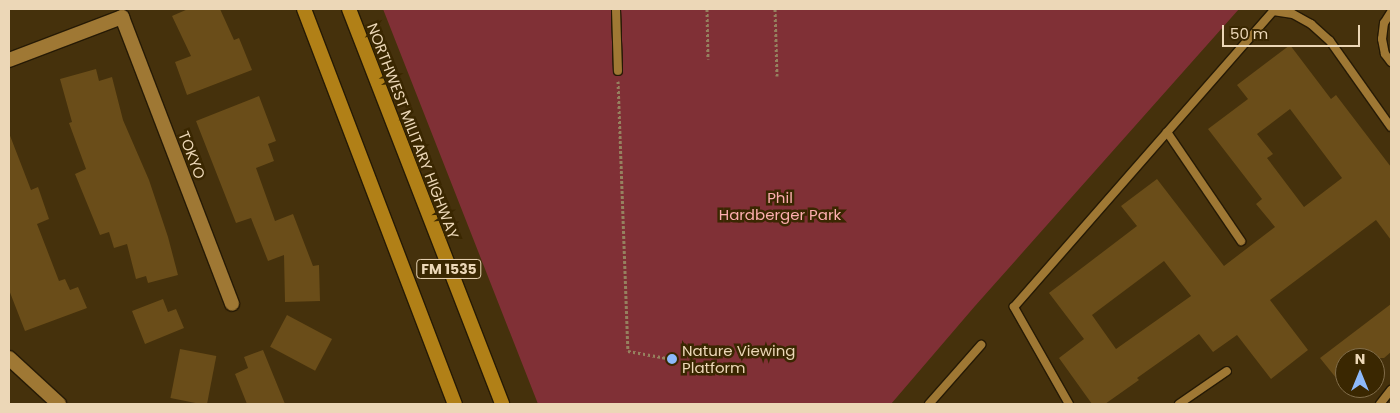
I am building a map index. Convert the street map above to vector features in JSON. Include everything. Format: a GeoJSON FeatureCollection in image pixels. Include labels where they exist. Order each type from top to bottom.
{"type":"FeatureCollection","features":[{"type":"Feature","properties":{"kind":"main road","name":"FM 1535"},"geometry":{"type":"LineString","coordinates":[[304,9],[455,404]]}},
{"type":"Feature","properties":{"kind":"main road","name":"NORTHWEST MILITARY HIGHWAY"},"geometry":{"type":"LineString","coordinates":[[349,9],[502,404]]}},
{"type":"Feature","properties":{"kind":"street","name":"TOKYO"},"geometry":{"type":"LineString","coordinates":[[9,60],[122,17],[232,304]]}},
{"type":"Feature","properties":{"kind":"street"},"geometry":{"type":"LineString","coordinates":[[9,358],[59,404]]}},
{"type":"Feature","properties":{"kind":"lane"},"geometry":{"type":"LineString","coordinates":[[616,9],[618,71]]}},
{"type":"Feature","properties":{"kind":"lane"},"geometry":{"type":"LineString","coordinates":[[1069,404],[1014,308],[1273,11],[1293,14],[1311,24],[1330,41],[1391,127]]}},
{"type":"Feature","properties":{"kind":"lane"},"geometry":{"type":"LineString","coordinates":[[1391,12],[1384,23],[1382,39],[1385,54],[1391,62]]}},
{"type":"Feature","properties":{"kind":"lane"},"geometry":{"type":"LineString","coordinates":[[1167,132],[1241,241]]}},
{"type":"Feature","properties":{"kind":"lane"},"geometry":{"type":"LineString","coordinates":[[929,404],[981,345]]}},
{"type":"Feature","properties":{"kind":"lane"},"geometry":{"type":"LineString","coordinates":[[1179,404],[1227,371]]}},
{"type":"Feature","properties":{"kind":"lane"},"geometry":{"type":"LineString","coordinates":[[1380,404],[1391,390]]}},
{"type":"Feature","properties":{"kind":"path"},"geometry":{"type":"LineString","coordinates":[[707,9],[708,59]]}},
{"type":"Feature","properties":{"kind":"path"},"geometry":{"type":"LineString","coordinates":[[775,9],[777,76]]}},
{"type":"Feature","properties":{"kind":"path"},"geometry":{"type":"LineString","coordinates":[[618,71],[628,351],[672,359]]}},
{"type":"Feature","properties":{"kind":"green space","name":"Phil Hardberger Park"},"geometry":{"type":"Polygon","coordinates":[[[383,9],[1239,9],[975,306],[891,404],[538,404],[383,9]]]}},
{"type":"Feature","properties":{"kind":"building"},"geometry":{"type":"Polygon","coordinates":[[[188,9],[220,9],[234,40],[239,38],[252,70],[187,95],[175,62],[191,56],[172,16],[188,9]]]}},
{"type":"Feature","properties":{"kind":"building"},"geometry":{"type":"Polygon","coordinates":[[[1290,45],[1331,99],[1336,95],[1391,167],[1391,240],[1376,220],[1270,300],[1308,350],[1271,379],[1237,335],[1213,352],[1199,334],[1137,378],[1139,380],[1105,404],[1092,404],[1059,358],[1084,339],[1049,293],[1137,226],[1121,206],[1157,179],[1224,266],[1275,227],[1256,204],[1262,199],[1208,129],[1248,99],[1237,85],[1290,45]],[[1290,109],[1257,134],[1273,154],[1267,158],[1304,207],[1342,178],[1290,109]],[[1164,261],[1092,315],[1116,349],[1191,296],[1164,261]]]}},
{"type":"Feature","properties":{"kind":"building"},"geometry":{"type":"Polygon","coordinates":[[[96,69],[99,81],[112,77],[123,120],[149,180],[168,237],[178,275],[148,283],[146,276],[136,279],[127,244],[114,248],[109,232],[100,235],[75,174],[86,169],[69,123],[72,122],[60,79],[96,69]]]}},
{"type":"Feature","properties":{"kind":"building"},"geometry":{"type":"Polygon","coordinates":[[[259,96],[276,141],[268,144],[274,161],[256,168],[275,221],[293,214],[313,266],[319,265],[320,301],[285,302],[284,255],[268,261],[251,218],[236,223],[196,121],[259,96]]]}},
{"type":"Feature","properties":{"kind":"building"},"geometry":{"type":"Polygon","coordinates":[[[9,133],[31,190],[38,187],[49,219],[37,224],[59,281],[65,279],[70,290],[78,287],[87,308],[25,331],[9,290],[9,133]]]}},
{"type":"Feature","properties":{"kind":"building"},"geometry":{"type":"Polygon","coordinates":[[[163,299],[168,312],[176,309],[184,328],[145,344],[132,311],[163,299]]]}},
{"type":"Feature","properties":{"kind":"building"},"geometry":{"type":"Polygon","coordinates":[[[1391,304],[1391,352],[1385,357],[1385,348],[1335,348],[1335,377],[1320,358],[1391,304]]]}},
{"type":"Feature","properties":{"kind":"building"},"geometry":{"type":"Polygon","coordinates":[[[287,315],[332,339],[315,371],[270,347],[287,315]]]}},
{"type":"Feature","properties":{"kind":"building"},"geometry":{"type":"Polygon","coordinates":[[[180,349],[216,356],[207,404],[170,398],[180,349]]]}},
{"type":"Feature","properties":{"kind":"building"},"geometry":{"type":"Polygon","coordinates":[[[263,350],[285,404],[247,404],[235,374],[248,368],[244,357],[263,350]]]}},
{"type":"Feature","properties":{"kind":"place","name":"Nature Viewing Platform"},"geometry":{"type":"Point","coordinates":[672,359]}}]}
